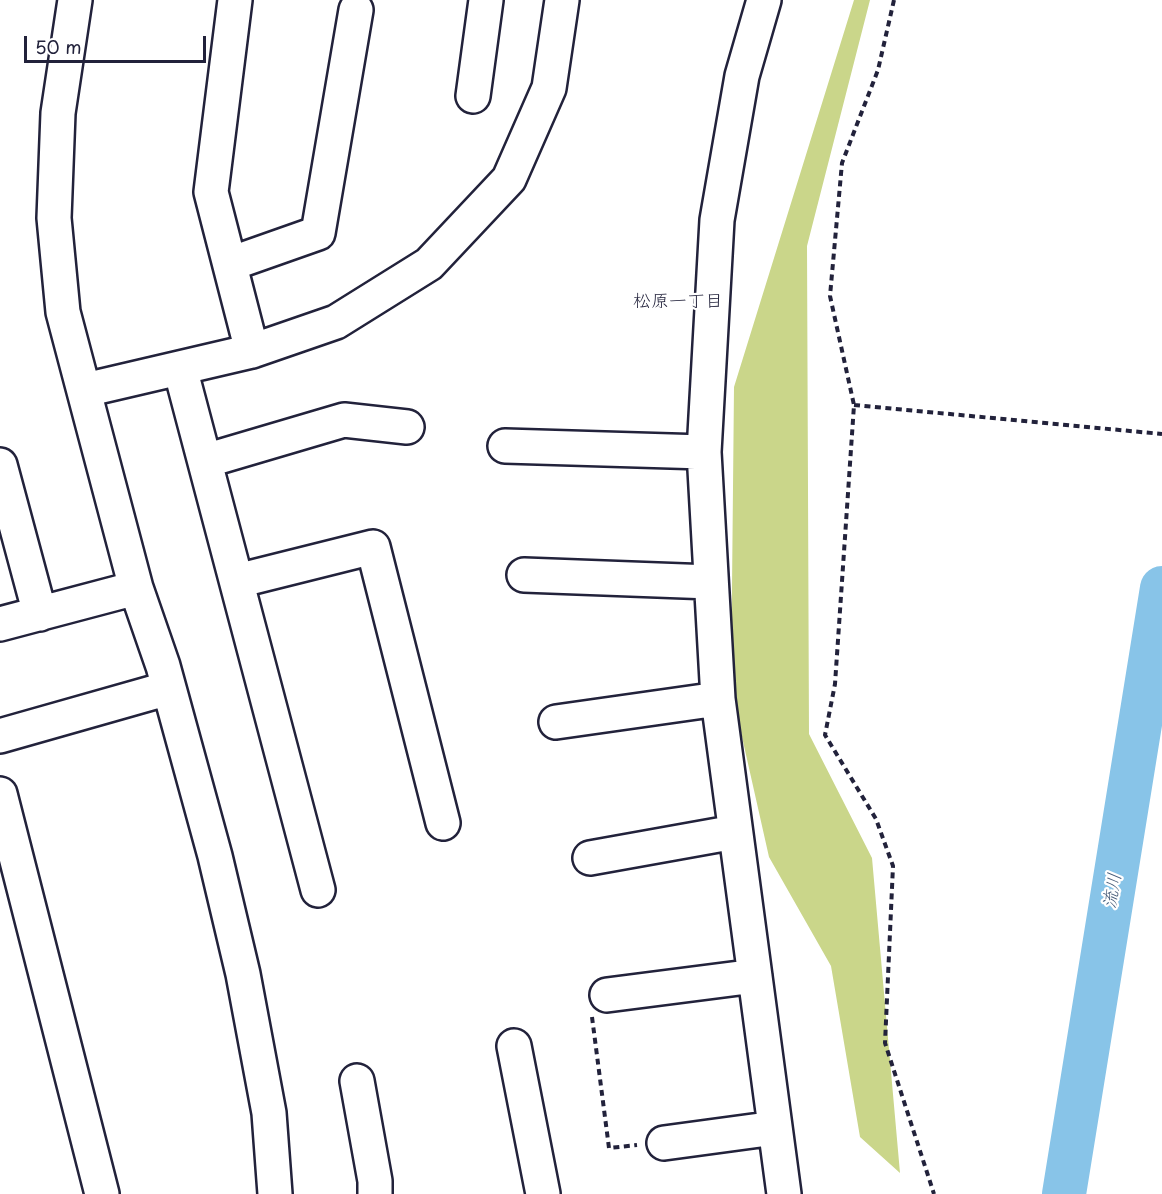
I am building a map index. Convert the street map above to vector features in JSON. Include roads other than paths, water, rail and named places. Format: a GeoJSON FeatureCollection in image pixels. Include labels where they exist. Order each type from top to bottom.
{"type":"FeatureCollection","features":[{"type":"Feature","properties":{"kind":"street"},"geometry":{"type":"LineString","coordinates":[[75,0],[58,113],[54,218],[63,312],[86,390],[136,588],[169,688],[215,856],[243,974],[269,1113],[275,1194]]}},
{"type":"Feature","properties":{"kind":"street"},"geometry":{"type":"LineString","coordinates":[[236,0],[211,192],[252,351]]}},
{"type":"Feature","properties":{"kind":"street"},"geometry":{"type":"LineString","coordinates":[[473,96],[486,0]]}},
{"type":"Feature","properties":{"kind":"street"},"geometry":{"type":"LineString","coordinates":[[86,390],[252,351],[336,322],[429,264],[509,178],[549,88],[562,0]]}},
{"type":"Feature","properties":{"kind":"street"},"geometry":{"type":"LineString","coordinates":[[764,0],[742,76],[717,220],[705,452],[718,699],[784,1194]]}},
{"type":"Feature","properties":{"kind":"street"},"geometry":{"type":"LineString","coordinates":[[230,264],[318,233],[356,10]]}},
{"type":"Feature","properties":{"kind":"street"},"geometry":{"type":"LineString","coordinates":[[180,368],[318,890]]}},
{"type":"Feature","properties":{"kind":"street"},"geometry":{"type":"LineString","coordinates":[[205,461],[344,420],[407,427]]}},
{"type":"Feature","properties":{"kind":"street"},"geometry":{"type":"LineString","coordinates":[[505,447],[705,452]]}},
{"type":"Feature","properties":{"kind":"street"},"geometry":{"type":"LineString","coordinates":[[0,465],[40,614]]}},
{"type":"Feature","properties":{"kind":"street"},"geometry":{"type":"LineString","coordinates":[[237,580],[373,547],[443,823]]}},
{"type":"Feature","properties":{"kind":"street"},"geometry":{"type":"LineString","coordinates":[[524,575],[711,582]]}},
{"type":"Feature","properties":{"kind":"street"},"geometry":{"type":"LineString","coordinates":[[0,624],[136,588]]}},
{"type":"Feature","properties":{"kind":"street"},"geometry":{"type":"LineString","coordinates":[[0,736],[169,688]]}},
{"type":"Feature","properties":{"kind":"street"},"geometry":{"type":"LineString","coordinates":[[556,722],[718,699]]}},
{"type":"Feature","properties":{"kind":"street"},"geometry":{"type":"LineString","coordinates":[[0,794],[102,1194]]}},
{"type":"Feature","properties":{"kind":"street"},"geometry":{"type":"LineString","coordinates":[[590,858],[735,832]]}},
{"type":"Feature","properties":{"kind":"street"},"geometry":{"type":"LineString","coordinates":[[607,995],[755,976]]}},
{"type":"Feature","properties":{"kind":"street"},"geometry":{"type":"LineString","coordinates":[[514,1046],[543,1194]]}},
{"type":"Feature","properties":{"kind":"street"},"geometry":{"type":"LineString","coordinates":[[357,1081],[375,1181],[375,1194]]}},
{"type":"Feature","properties":{"kind":"street"},"geometry":{"type":"LineString","coordinates":[[664,1143],[775,1128]]}},
{"type":"Feature","properties":{"kind":"waterway","name":"流川"},"geometry":{"type":"LineString","coordinates":[[1064,1194],[1162,588]]}},
{"type":"Feature","properties":{"kind":"district","name":"松原一丁目"},"geometry":{"type":"Point","coordinates":[678,302]}}]}
